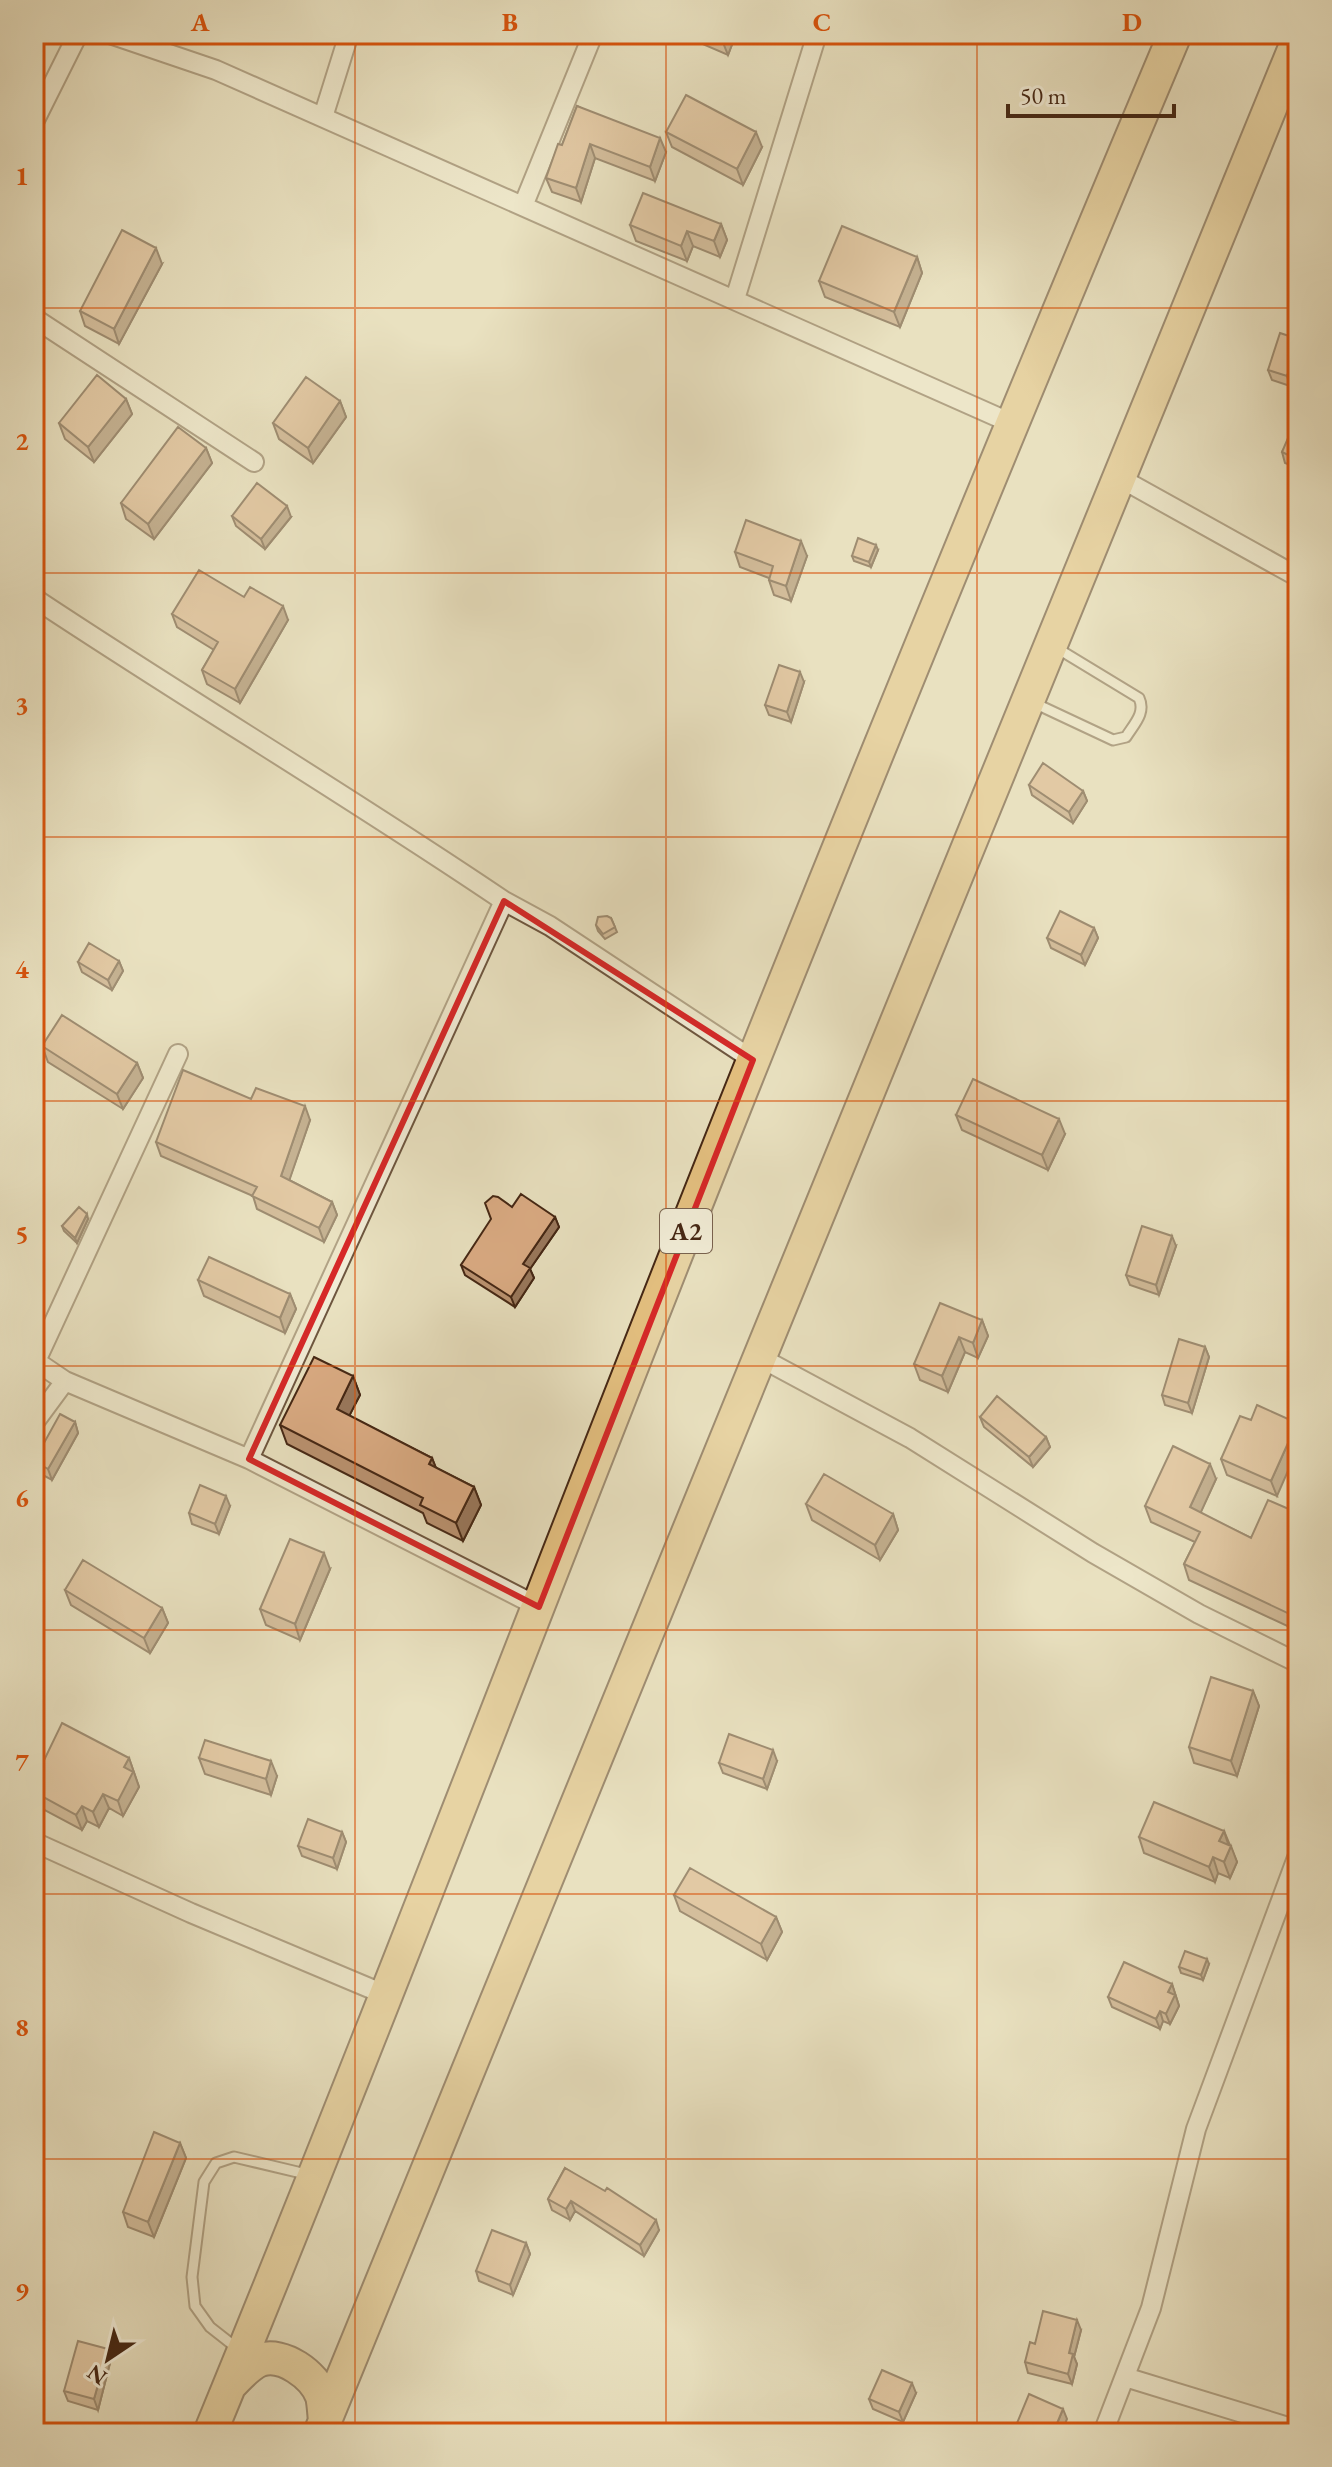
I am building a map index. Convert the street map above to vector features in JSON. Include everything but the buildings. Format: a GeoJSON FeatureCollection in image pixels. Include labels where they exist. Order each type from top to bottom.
{"type":"FeatureCollection","features":[{"type":"Feature","properties":{"kind":"highway","name":"A2"},"geometry":{"type":"LineString","coordinates":[[210,2433],[386,1995],[753,1060],[1011,423],[1175,34]]}},
{"type":"Feature","properties":{"kind":"highway"},"geometry":{"type":"LineString","coordinates":[[323,2427],[1298,40]]}},
{"type":"Feature","properties":{"kind":"highway"},"geometry":{"type":"LineString","coordinates":[[229,2387],[245,2369],[263,2359],[294,2366],[315,2383],[322,2398],[323,2427]]}},
{"type":"Feature","properties":{"kind":"street"},"geometry":{"type":"LineString","coordinates":[[34,122],[78,34]]}},
{"type":"Feature","properties":{"kind":"street"},"geometry":{"type":"LineString","coordinates":[[110,34],[216,70],[1011,423]]}},
{"type":"Feature","properties":{"kind":"street"},"geometry":{"type":"LineString","coordinates":[[323,117],[349,34]]}},
{"type":"Feature","properties":{"kind":"street"},"geometry":{"type":"LineString","coordinates":[[523,206],[593,34]]}},
{"type":"Feature","properties":{"kind":"street"},"geometry":{"type":"LineString","coordinates":[[735,299],[817,34]]}},
{"type":"Feature","properties":{"kind":"street"},"geometry":{"type":"LineString","coordinates":[[34,318],[254,462]]}},
{"type":"Feature","properties":{"kind":"street"},"geometry":{"type":"LineString","coordinates":[[1120,478],[1298,577]]}},
{"type":"Feature","properties":{"kind":"street"},"geometry":{"type":"LineString","coordinates":[[34,598],[392,825],[504,901],[550,926],[753,1060]]}},
{"type":"Feature","properties":{"kind":"street"},"geometry":{"type":"LineString","coordinates":[[249,1459],[504,901]]}},
{"type":"Feature","properties":{"kind":"street"},"geometry":{"type":"LineString","coordinates":[[178,1054],[35,1360],[65,1381],[249,1459],[539,1607]]}},
{"type":"Feature","properties":{"kind":"street"},"geometry":{"type":"LineString","coordinates":[[759,1357],[910,1438],[1093,1553],[1199,1614],[1298,1663]]}},
{"type":"Feature","properties":{"kind":"street"},"geometry":{"type":"LineString","coordinates":[[34,1423],[65,1381]]}},
{"type":"Feature","properties":{"kind":"street"},"geometry":{"type":"LineString","coordinates":[[34,1842],[191,1913],[386,1995]]}},
{"type":"Feature","properties":{"kind":"street"},"geometry":{"type":"LineString","coordinates":[[1103,2433],[1151,2308],[1196,2129],[1298,1855]]}},
{"type":"Feature","properties":{"kind":"street"},"geometry":{"type":"LineString","coordinates":[[1125,2377],[1298,2430]]}},
{"type":"Feature","properties":{"kind":"lane"},"geometry":{"type":"LineString","coordinates":[[1029,701],[1113,740],[1126,737],[1142,712],[1139,698],[1052,645]]}},
{"type":"Feature","properties":{"kind":"lane"},"geometry":{"type":"LineString","coordinates":[[243,2352],[210,2327],[195,2306],[192,2277],[204,2182],[216,2163],[234,2157],[313,2176]]}},
{"type":"Feature","properties":{"kind":"highlighted area"},"geometry":{"type":"Polygon","coordinates":[[[504,901],[753,1060],[539,1607],[249,1459],[504,901]]]}}]}
